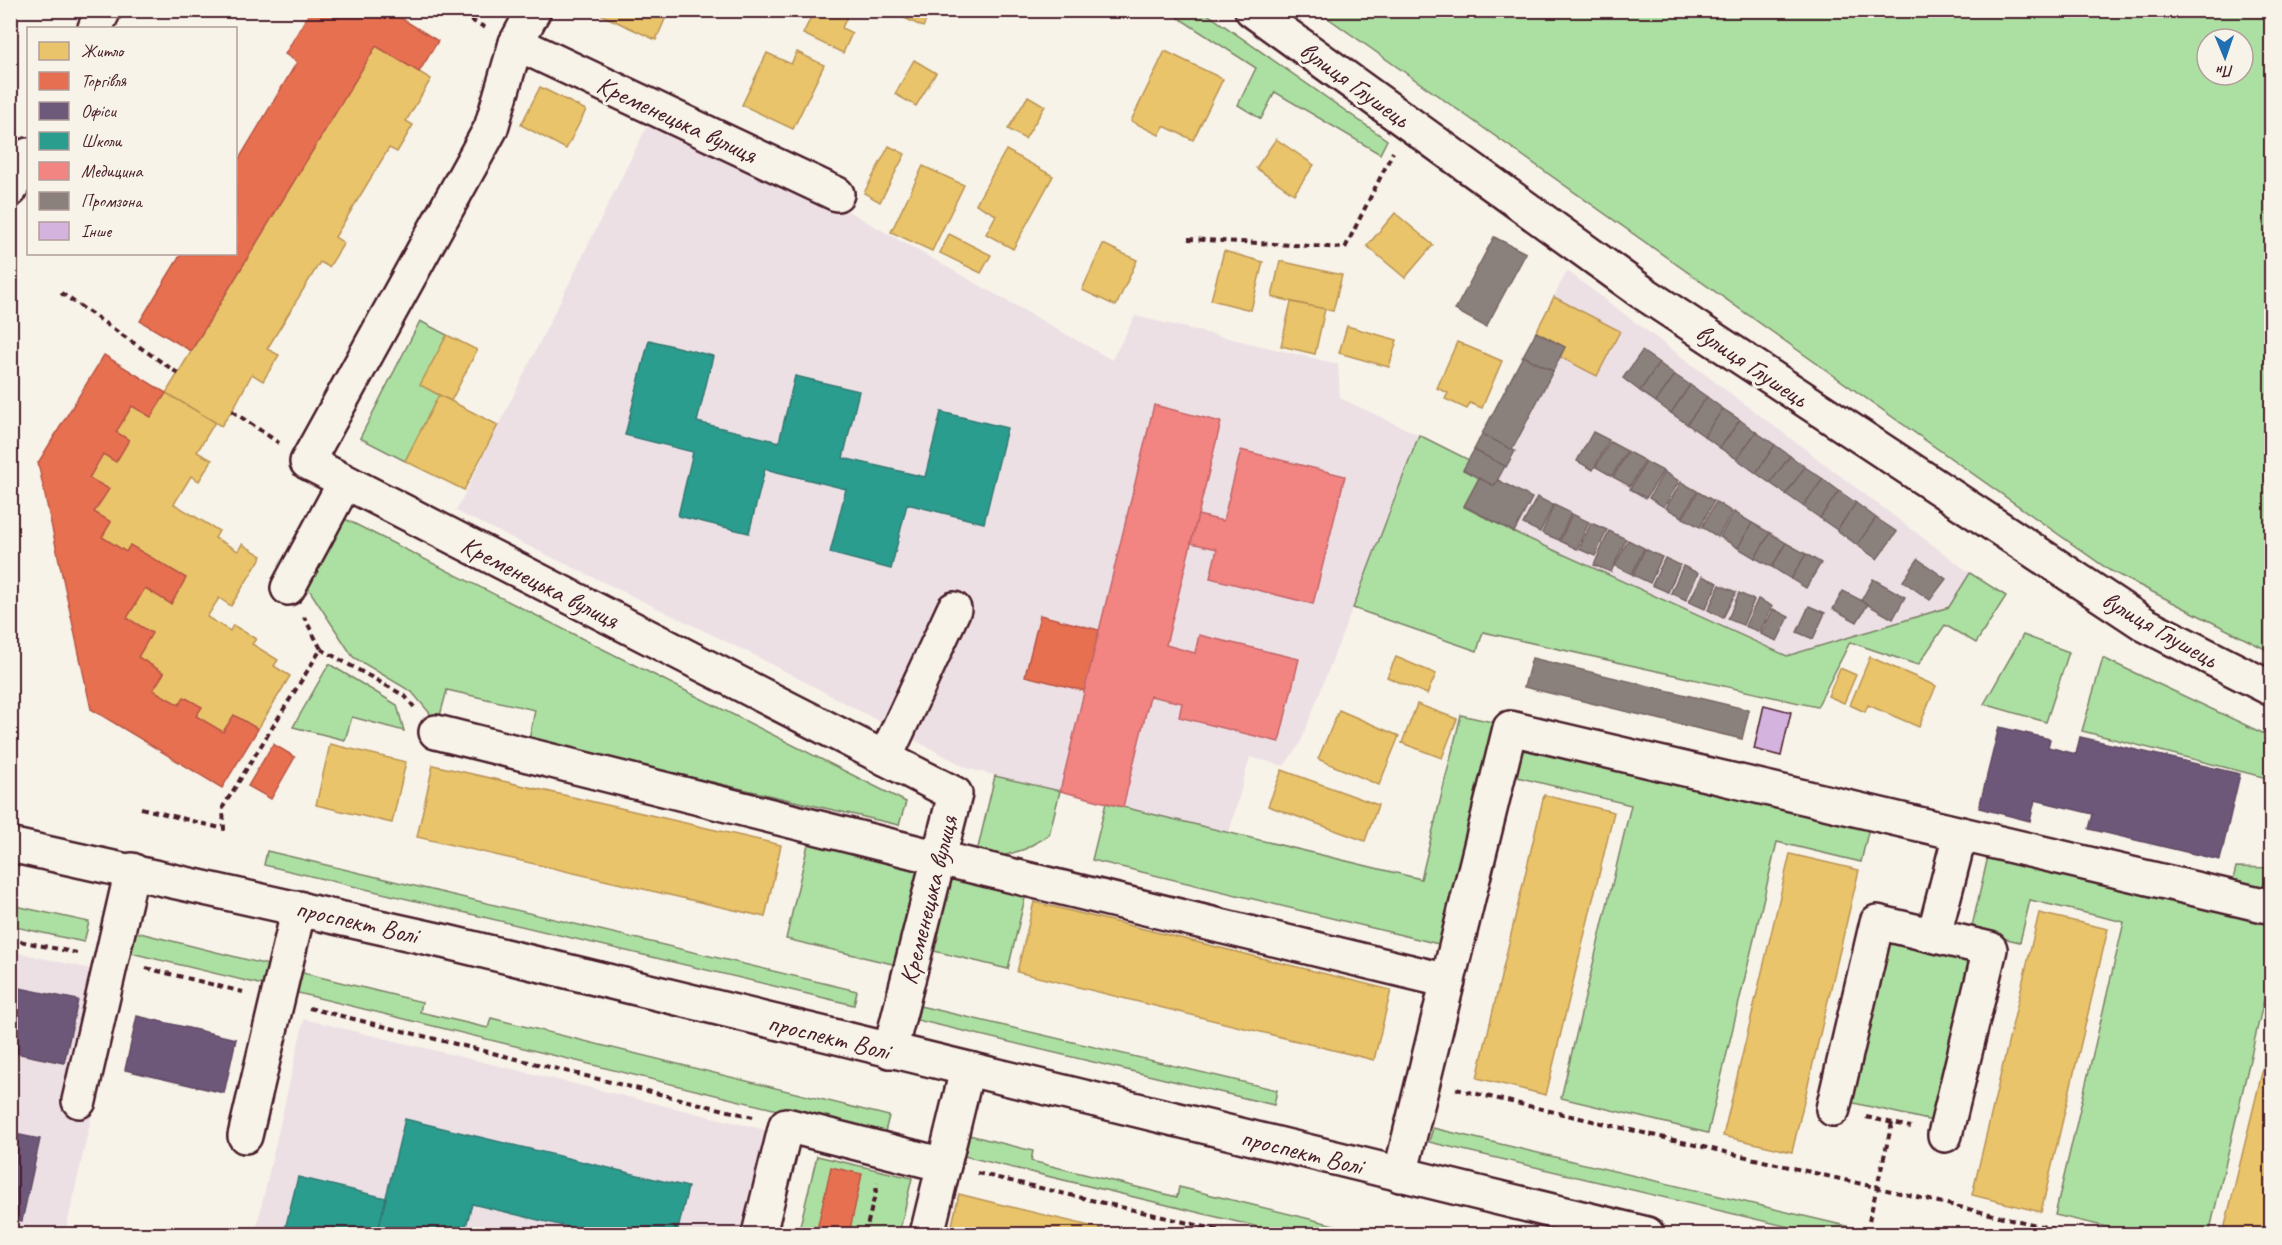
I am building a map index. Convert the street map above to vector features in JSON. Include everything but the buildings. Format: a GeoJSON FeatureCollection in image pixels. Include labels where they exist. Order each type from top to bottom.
{"type":"FeatureCollection","features":[{"type":"Feature","properties":{"kind":"street"},"geometry":{"type":"LineString","coordinates":[[96,27],[104,10]]}},
{"type":"Feature","properties":{"kind":"street"},"geometry":{"type":"LineString","coordinates":[[308,462],[491,128],[516,43],[534,10]]}},
{"type":"Feature","properties":{"kind":"street","name":"вулиця Глушець"},"geometry":{"type":"LineString","coordinates":[[1252,10],[1642,292],[2146,625],[2271,689]]}},
{"type":"Feature","properties":{"kind":"street","name":"Кременецька вулиця"},"geometry":{"type":"LineString","coordinates":[[516,43],[837,194]]}},
{"type":"Feature","properties":{"kind":"street"},"geometry":{"type":"LineString","coordinates":[[10,189],[27,157]]}},
{"type":"Feature","properties":{"kind":"street","name":"Кременецька вулиця"},"geometry":{"type":"LineString","coordinates":[[308,462],[955,794],[890,1051]]}},
{"type":"Feature","properties":{"kind":"street"},"geometry":{"type":"LineString","coordinates":[[288,588],[345,482]]}},
{"type":"Feature","properties":{"kind":"street"},"geometry":{"type":"LineString","coordinates":[[885,758],[954,609]]}},
{"type":"Feature","properties":{"kind":"street"},"geometry":{"type":"LineString","coordinates":[[1401,1175],[1510,728],[2271,907]]}},
{"type":"Feature","properties":{"kind":"street"},"geometry":{"type":"LineString","coordinates":[[436,732],[939,858],[1448,981]]}},
{"type":"Feature","properties":{"kind":"street"},"geometry":{"type":"LineString","coordinates":[[1934,935],[1960,834]]}},
{"type":"Feature","properties":{"kind":"street","name":"проспект Волі"},"geometry":{"type":"LineString","coordinates":[[10,845],[132,870],[458,944],[967,1070],[1647,1234]]}},
{"type":"Feature","properties":{"kind":"street"},"geometry":{"type":"LineString","coordinates":[[79,1101],[132,870]]}},
{"type":"Feature","properties":{"kind":"street"},"geometry":{"type":"LineString","coordinates":[[245,1136],[299,908]]}},
{"type":"Feature","properties":{"kind":"street"},"geometry":{"type":"LineString","coordinates":[[1833,1109],[1877,922],[1934,935],[1990,949],[1945,1135]]}},
{"type":"Feature","properties":{"kind":"street"},"geometry":{"type":"LineString","coordinates":[[927,1234],[967,1070]]}},
{"type":"Feature","properties":{"kind":"street"},"geometry":{"type":"LineString","coordinates":[[759,1234],[786,1125],[944,1165]]}},
{"type":"Feature","properties":{"kind":"path"},"geometry":{"type":"LineString","coordinates":[[1188,239],[1345,248],[1408,122]]}},
{"type":"Feature","properties":{"kind":"path"},"geometry":{"type":"LineString","coordinates":[[61,293],[179,374]]}},
{"type":"Feature","properties":{"kind":"path"},"geometry":{"type":"LineString","coordinates":[[232,411],[308,462]]}},
{"type":"Feature","properties":{"kind":"path"},"geometry":{"type":"LineString","coordinates":[[288,588],[321,649],[405,696],[436,732]]}},
{"type":"Feature","properties":{"kind":"path"},"geometry":{"type":"LineString","coordinates":[[141,808],[224,829],[223,807],[321,649]]}},
{"type":"Feature","properties":{"kind":"path"},"geometry":{"type":"LineString","coordinates":[[10,939],[111,960],[786,1125]]}},
{"type":"Feature","properties":{"kind":"path"},"geometry":{"type":"LineString","coordinates":[[1424,1081],[2075,1234]]}},
{"type":"Feature","properties":{"kind":"path"},"geometry":{"type":"LineString","coordinates":[[1869,1221],[1892,1123]]}},
{"type":"Feature","properties":{"kind":"path"},"geometry":{"type":"LineString","coordinates":[[865,1234],[885,1150]]}},
{"type":"Feature","properties":{"kind":"path"},"geometry":{"type":"LineString","coordinates":[[944,1165],[1235,1234]]}},
{"type":"Feature","properties":{"kind":"shaded area"},"geometry":{"type":"Polygon","coordinates":[[[652,116],[839,206],[1112,360],[1135,316],[1338,364],[1340,398],[1419,435],[1300,744],[1284,766],[1250,757],[1229,833],[969,769],[752,654],[456,511],[652,116]]]}},
{"type":"Feature","properties":{"kind":"shaded area"},"geometry":{"type":"Polygon","coordinates":[[[1567,271],[1970,573],[1949,607],[1787,656],[1514,532],[1464,506],[1482,434],[1567,271]]]}},
{"type":"Feature","properties":{"kind":"shaded area"},"geometry":{"type":"Polygon","coordinates":[[[11,951],[123,976],[65,1234],[11,1234],[11,951]]]}},
{"type":"Feature","properties":{"kind":"shaded area"},"geometry":{"type":"Polygon","coordinates":[[[304,1019],[770,1131],[745,1234],[255,1234],[304,1019]]]}},
{"type":"Feature","properties":{"kind":"green space"},"geometry":{"type":"Polygon","coordinates":[[[1168,11],[1203,11],[1387,140],[1380,154],[1275,92],[1261,119],[1238,105],[1256,68],[1168,11]]]}},
{"type":"Feature","properties":{"kind":"green space"},"geometry":{"type":"Polygon","coordinates":[[[1318,11],[2271,11],[2271,652],[2109,570],[1318,11]]]}},
{"type":"Feature","properties":{"kind":"green space"},"geometry":{"type":"Polygon","coordinates":[[[420,321],[447,335],[421,385],[439,395],[405,461],[360,438],[420,321]]]}},
{"type":"Feature","properties":{"kind":"green space"},"geometry":{"type":"Polygon","coordinates":[[[1419,435],[1469,460],[1479,478],[1464,507],[1787,656],[1949,607],[1970,573],[2006,596],[1976,643],[1945,625],[1918,665],[1850,642],[1817,707],[1483,632],[1477,651],[1353,608],[1419,435]]]}},
{"type":"Feature","properties":{"kind":"green space"},"geometry":{"type":"Polygon","coordinates":[[[345,519],[906,802],[899,825],[529,740],[535,710],[447,690],[438,723],[412,692],[353,657],[308,588],[345,519]]]}},
{"type":"Feature","properties":{"kind":"green space"},"geometry":{"type":"Polygon","coordinates":[[[2023,635],[2069,652],[2046,722],[1984,704],[2023,635]]]}},
{"type":"Feature","properties":{"kind":"green space"},"geometry":{"type":"Polygon","coordinates":[[[2103,658],[2271,737],[2271,779],[2082,731],[2103,658]]]}},
{"type":"Feature","properties":{"kind":"green space"},"geometry":{"type":"Polygon","coordinates":[[[329,664],[397,705],[404,731],[352,717],[345,740],[293,727],[329,664]]]}},
{"type":"Feature","properties":{"kind":"green space"},"geometry":{"type":"Polygon","coordinates":[[[1461,715],[1501,724],[1447,946],[1092,860],[1106,803],[1421,879],[1461,715]]]}},
{"type":"Feature","properties":{"kind":"green space"},"geometry":{"type":"Polygon","coordinates":[[[1518,740],[1870,823],[1861,862],[1777,842],[1708,1133],[1561,1098],[1631,805],[1509,775],[1518,740]]]}},
{"type":"Feature","properties":{"kind":"green space"},"geometry":{"type":"Polygon","coordinates":[[[995,776],[1060,791],[1049,835],[1025,849],[1000,857],[977,852],[995,776]]]}},
{"type":"Feature","properties":{"kind":"green space"},"geometry":{"type":"Polygon","coordinates":[[[809,840],[922,865],[897,965],[786,939],[809,840]]]}},
{"type":"Feature","properties":{"kind":"green space"},"geometry":{"type":"Polygon","coordinates":[[[267,851],[857,991],[854,1005],[264,865],[267,851]]]}},
{"type":"Feature","properties":{"kind":"green space"},"geometry":{"type":"Polygon","coordinates":[[[1989,852],[2271,918],[2271,970],[2209,1234],[2138,1234],[2055,1215],[2124,922],[2030,900],[2020,942],[1971,931],[1989,852]]]}},
{"type":"Feature","properties":{"kind":"green space"},"geometry":{"type":"Polygon","coordinates":[[[2236,867],[2271,868],[2271,893],[2232,884],[2236,867]]]}},
{"type":"Feature","properties":{"kind":"green space"},"geometry":{"type":"Polygon","coordinates":[[[952,875],[1026,894],[1008,969],[934,951],[952,875]]]}},
{"type":"Feature","properties":{"kind":"green space"},"geometry":{"type":"Polygon","coordinates":[[[11,905],[89,922],[84,942],[11,926],[11,905]]]}},
{"type":"Feature","properties":{"kind":"green space"},"geometry":{"type":"Polygon","coordinates":[[[136,932],[268,965],[263,985],[131,953],[136,932]]]}},
{"type":"Feature","properties":{"kind":"green space"},"geometry":{"type":"Polygon","coordinates":[[[1885,935],[1977,956],[1937,1122],[1845,1101],[1885,935]]]}},
{"type":"Feature","properties":{"kind":"green space"},"geometry":{"type":"Polygon","coordinates":[[[299,972],[422,1002],[420,1012],[488,1028],[491,1018],[889,1116],[884,1136],[294,992],[299,972]]]}},
{"type":"Feature","properties":{"kind":"green space"},"geometry":{"type":"Polygon","coordinates":[[[920,1006],[1277,1090],[1274,1105],[917,1020],[920,1006]]]}},
{"type":"Feature","properties":{"kind":"green space"},"geometry":{"type":"Polygon","coordinates":[[[1433,1128],[1880,1234],[1819,1234],[1429,1142],[1433,1128]]]}},
{"type":"Feature","properties":{"kind":"green space"},"geometry":{"type":"Polygon","coordinates":[[[969,1135],[1033,1151],[1031,1161],[1177,1197],[1179,1187],[1371,1234],[1287,1234],[964,1156],[969,1135]]]}},
{"type":"Feature","properties":{"kind":"green space"},"geometry":{"type":"Polygon","coordinates":[[[817,1156],[912,1178],[899,1234],[798,1234],[817,1156]]]}}]}
